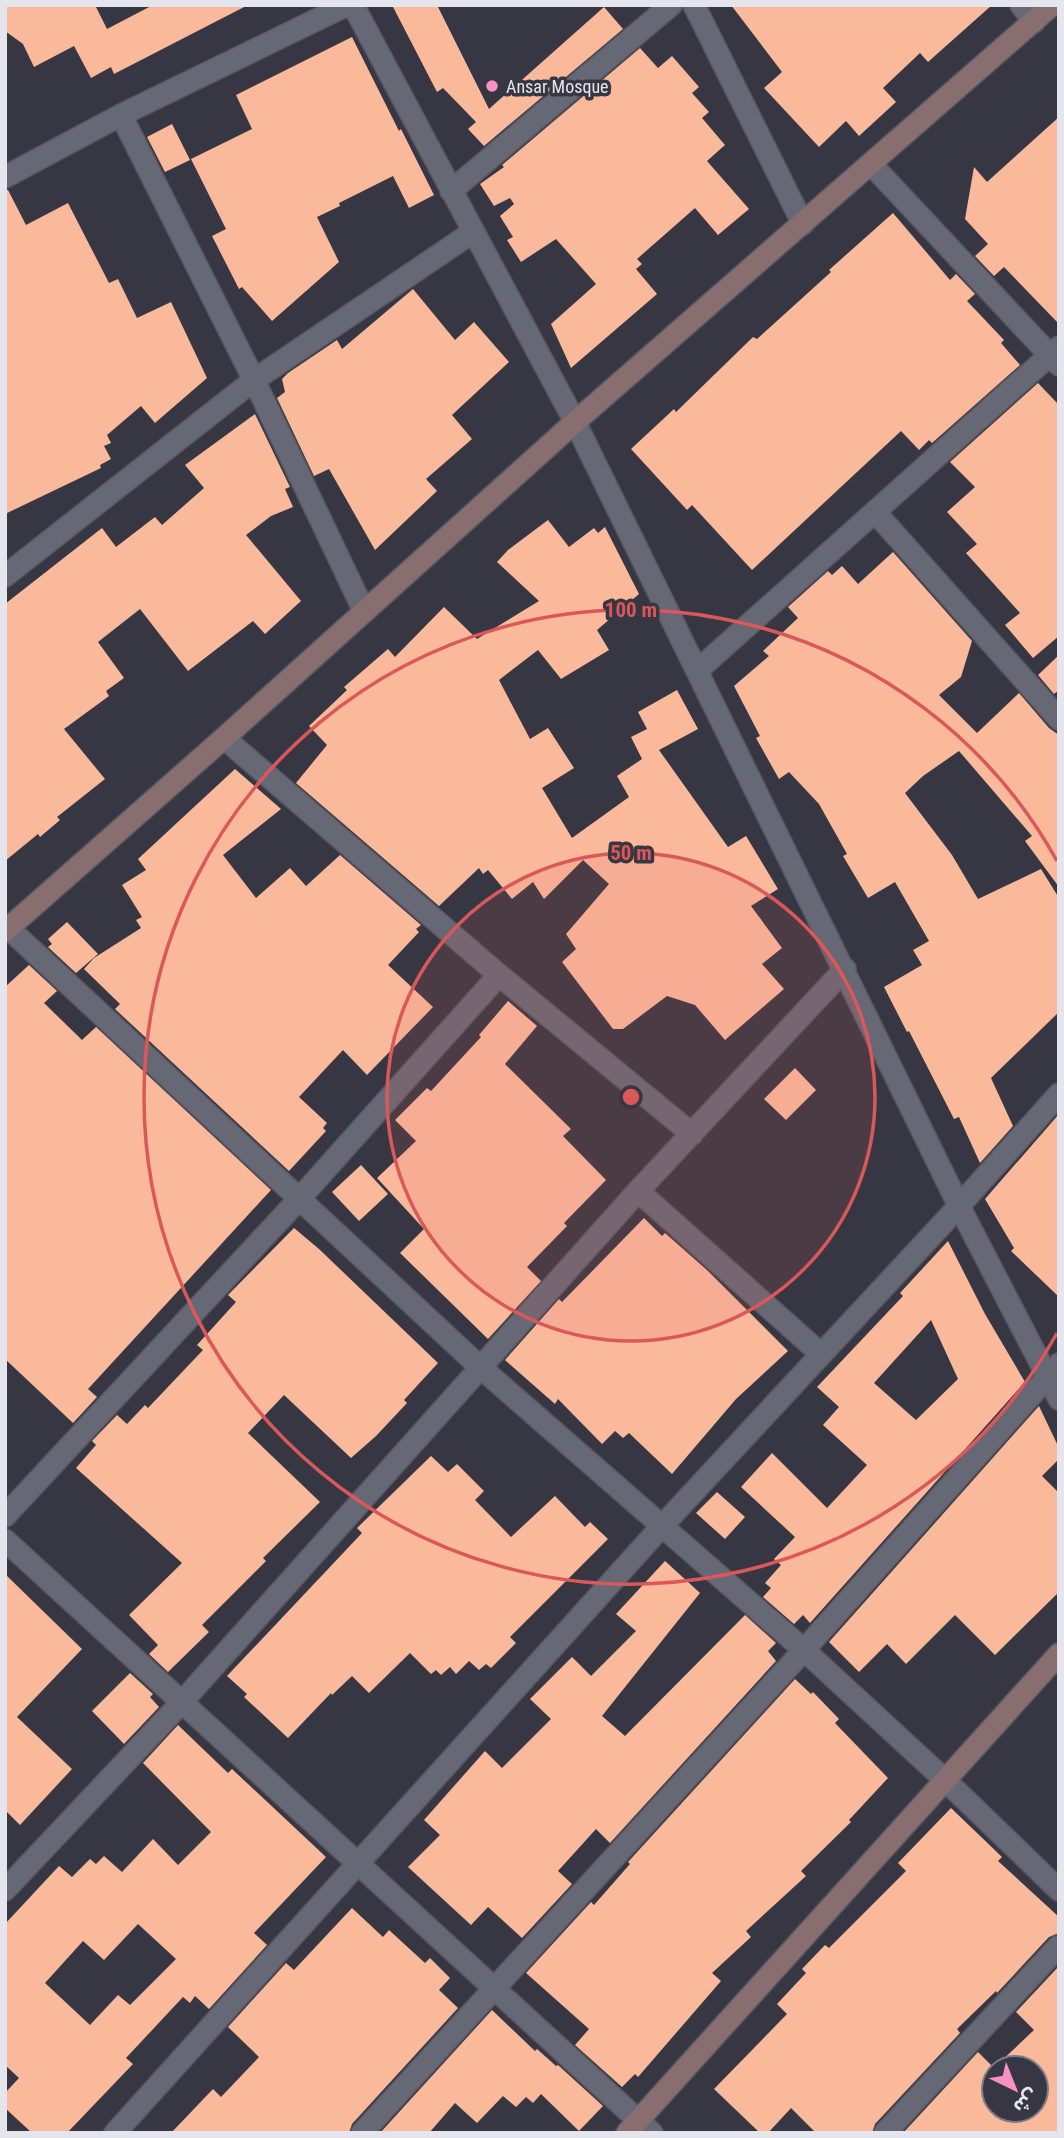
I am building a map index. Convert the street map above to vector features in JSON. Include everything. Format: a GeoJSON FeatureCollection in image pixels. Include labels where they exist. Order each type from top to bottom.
{"type":"FeatureCollection","features":[{"type":"Feature","properties":{"kind":"street"},"geometry":{"type":"LineString","coordinates":[[5,177],[121,115],[347,5]]}},
{"type":"Feature","properties":{"kind":"street"},"geometry":{"type":"LineString","coordinates":[[353,5],[575,422],[959,1206],[1053,1370],[1059,1399]]}},
{"type":"Feature","properties":{"kind":"street"},"geometry":{"type":"LineString","coordinates":[[451,191],[671,5]]}},
{"type":"Feature","properties":{"kind":"street"},"geometry":{"type":"LineString","coordinates":[[694,5],[803,224]]}},
{"type":"Feature","properties":{"kind":"street"},"geometry":{"type":"LineString","coordinates":[[1052,5],[1027,13],[872,164],[575,422],[223,738],[6,928],[480,1367],[804,1650],[1059,1890]]}},
{"type":"Feature","properties":{"kind":"street"},"geometry":{"type":"LineString","coordinates":[[121,115],[254,380],[364,611]]}},
{"type":"Feature","properties":{"kind":"street"},"geometry":{"type":"LineString","coordinates":[[698,670],[1056,356],[872,164]]}},
{"type":"Feature","properties":{"kind":"street"},"geometry":{"type":"LineString","coordinates":[[5,576],[254,380],[473,232]]}},
{"type":"Feature","properties":{"kind":"street"},"geometry":{"type":"LineString","coordinates":[[876,513],[1059,719]]}},
{"type":"Feature","properties":{"kind":"street"},"geometry":{"type":"LineString","coordinates":[[223,738],[499,975],[692,1134]]}},
{"type":"Feature","properties":{"kind":"street"},"geometry":{"type":"LineString","coordinates":[[5,1890],[182,1702],[638,1191],[845,969]]}},
{"type":"Feature","properties":{"kind":"street"},"geometry":{"type":"LineString","coordinates":[[5,1516],[300,1198],[499,975]]}},
{"type":"Feature","properties":{"kind":"street"},"geometry":{"type":"LineString","coordinates":[[115,2133],[662,1526],[959,1206],[1059,1094]]}},
{"type":"Feature","properties":{"kind":"street"},"geometry":{"type":"LineString","coordinates":[[638,1191],[821,1354]]}},
{"type":"Feature","properties":{"kind":"street"},"geometry":{"type":"LineString","coordinates":[[362,2133],[804,1650],[1053,1370]]}},
{"type":"Feature","properties":{"kind":"street"},"geometry":{"type":"LineString","coordinates":[[5,1540],[496,1989],[639,2129],[1059,1654]]}},
{"type":"Feature","properties":{"kind":"street"},"geometry":{"type":"LineString","coordinates":[[885,2133],[1059,1945]]}},
{"type":"Feature","properties":{"kind":"building"},"geometry":{"type":"Polygon","coordinates":[[[5,5],[95,5],[107,29],[153,5],[248,5],[114,74],[111,67],[91,78],[74,46],[34,67],[23,44],[5,31],[5,5]]]}},
{"type":"Feature","properties":{"kind":"building"},"geometry":{"type":"Polygon","coordinates":[[[392,5],[437,5],[489,109],[604,7],[623,29],[484,146],[468,129],[476,122],[443,88],[437,92],[392,5]]]}},
{"type":"Feature","properties":{"kind":"building"},"geometry":{"type":"Polygon","coordinates":[[[731,5],[992,5],[928,62],[920,53],[883,88],[896,102],[859,136],[846,121],[819,147],[764,88],[782,72],[731,5]]]}},
{"type":"Feature","properties":{"kind":"building"},"geometry":{"type":"Polygon","coordinates":[[[352,37],[434,195],[409,208],[393,176],[317,217],[339,262],[272,321],[242,287],[239,289],[212,236],[226,229],[191,159],[252,129],[236,95],[352,37]]]}},
{"type":"Feature","properties":{"kind":"building"},"geometry":{"type":"Polygon","coordinates":[[[640,48],[658,68],[672,56],[699,87],[692,93],[709,112],[702,118],[725,145],[707,161],[749,209],[718,235],[695,208],[637,259],[642,264],[636,269],[657,294],[571,368],[551,324],[596,284],[556,239],[521,262],[507,240],[513,237],[500,216],[514,204],[510,198],[494,206],[480,184],[504,167],[502,165],[640,48]]]}},
{"type":"Feature","properties":{"kind":"building"},"geometry":{"type":"Polygon","coordinates":[[[1059,117],[1059,324],[1004,267],[994,276],[975,256],[988,244],[965,219],[974,167],[987,182],[1059,117]]]}},
{"type":"Feature","properties":{"kind":"building"},"geometry":{"type":"Polygon","coordinates":[[[172,124],[190,160],[165,172],[147,137],[172,124]]]}},
{"type":"Feature","properties":{"kind":"building"},"geometry":{"type":"Polygon","coordinates":[[[5,190],[8,190],[26,225],[68,203],[109,283],[118,279],[137,318],[171,302],[207,378],[155,423],[141,406],[107,435],[111,443],[104,446],[111,459],[100,465],[101,468],[5,514],[5,190]]]}},
{"type":"Feature","properties":{"kind":"building"},"geometry":{"type":"Polygon","coordinates":[[[893,213],[950,280],[956,274],[975,294],[967,301],[1004,340],[1001,343],[1020,365],[932,443],[929,440],[919,450],[901,431],[752,570],[692,505],[687,510],[631,449],[674,409],[676,412],[753,337],[757,339],[893,213]]]}},
{"type":"Feature","properties":{"kind":"building"},"geometry":{"type":"Polygon","coordinates":[[[413,289],[455,340],[474,322],[509,362],[452,415],[472,439],[426,479],[437,491],[375,550],[329,469],[314,476],[277,398],[285,392],[282,379],[288,373],[337,340],[342,349],[413,289]]]}},
{"type":"Feature","properties":{"kind":"building"},"geometry":{"type":"Polygon","coordinates":[[[1038,383],[1059,405],[1059,636],[1033,658],[1005,625],[1020,613],[966,553],[977,544],[947,512],[975,487],[950,462],[1038,383]]]}},
{"type":"Feature","properties":{"kind":"building"},"geometry":{"type":"Polygon","coordinates":[[[255,414],[290,487],[285,489],[293,507],[271,516],[246,535],[301,601],[265,634],[253,621],[188,671],[140,609],[98,642],[124,678],[106,691],[109,696],[64,729],[105,779],[57,817],[60,820],[40,837],[38,834],[5,861],[5,604],[102,528],[116,547],[155,517],[162,525],[204,488],[185,465],[255,414]]]}},
{"type":"Feature","properties":{"kind":"building"},"geometry":{"type":"Polygon","coordinates":[[[548,520],[569,547],[594,528],[598,533],[605,527],[639,594],[597,630],[609,650],[561,679],[538,650],[499,680],[530,739],[548,728],[574,768],[542,788],[572,838],[629,797],[617,776],[642,759],[631,737],[647,729],[638,712],[677,690],[698,729],[659,750],[728,847],[746,836],[778,889],[751,906],[782,948],[762,964],[784,989],[725,1040],[695,1005],[667,996],[623,1029],[613,1029],[562,962],[576,949],[566,934],[609,884],[583,860],[544,899],[533,882],[512,899],[488,870],[483,874],[479,868],[439,906],[296,783],[327,745],[309,726],[347,690],[344,687],[388,649],[395,657],[444,607],[477,639],[539,601],[497,562],[508,550],[548,520]]]}},
{"type":"Feature","properties":{"kind":"building"},"geometry":{"type":"Polygon","coordinates":[[[893,552],[972,641],[961,677],[939,695],[977,733],[1019,693],[1049,728],[1059,735],[1059,887],[1025,841],[1032,836],[959,751],[923,776],[905,793],[952,855],[978,899],[1041,869],[1059,898],[1059,1012],[991,1078],[1013,1126],[980,1163],[959,1117],[954,1119],[884,987],[922,965],[913,950],[929,941],[895,882],[868,898],[843,856],[847,854],[819,804],[789,772],[779,779],[756,738],[760,736],[734,686],[769,656],[763,651],[798,618],[788,607],[828,571],[832,575],[842,566],[858,584],[893,552]]]}},
{"type":"Feature","properties":{"kind":"building"},"geometry":{"type":"Polygon","coordinates":[[[1059,655],[1059,690],[1054,694],[1038,675],[1059,655]]]}},
{"type":"Feature","properties":{"kind":"building"},"geometry":{"type":"Polygon","coordinates":[[[235,769],[281,809],[223,855],[256,898],[290,868],[306,886],[340,855],[421,925],[416,929],[419,932],[388,965],[433,1007],[367,1075],[343,1050],[299,1097],[327,1123],[323,1128],[326,1131],[289,1171],[115,1009],[120,1004],[84,969],[94,958],[141,928],[136,920],[142,917],[122,885],[146,870],[138,859],[235,769]]]}},
{"type":"Feature","properties":{"kind":"building"},"geometry":{"type":"Polygon","coordinates":[[[67,922],[98,954],[76,973],[48,947],[52,944],[48,939],[67,922]]]}},
{"type":"Feature","properties":{"kind":"building"},"geometry":{"type":"Polygon","coordinates":[[[29,965],[57,991],[44,1003],[82,1040],[96,1027],[271,1190],[88,1389],[97,1397],[73,1423],[5,1359],[5,987],[29,965]]]}},
{"type":"Feature","properties":{"kind":"building"},"geometry":{"type":"Polygon","coordinates":[[[508,1001],[537,1026],[505,1064],[571,1129],[563,1136],[606,1180],[564,1223],[567,1226],[527,1267],[541,1281],[488,1339],[400,1253],[424,1229],[377,1178],[416,1141],[395,1120],[427,1088],[431,1091],[481,1037],[479,1035],[508,1001]]]}},
{"type":"Feature","properties":{"kind":"building"},"geometry":{"type":"Polygon","coordinates":[[[795,1068],[816,1090],[786,1120],[764,1099],[795,1068]]]}},
{"type":"Feature","properties":{"kind":"building"},"geometry":{"type":"Polygon","coordinates":[[[1059,1114],[1059,1297],[1011,1251],[1014,1248],[985,1199],[1059,1114]]]}},
{"type":"Feature","properties":{"kind":"building"},"geometry":{"type":"Polygon","coordinates":[[[361,1165],[388,1194],[359,1221],[332,1192],[361,1165]]]}},
{"type":"Feature","properties":{"kind":"building"},"geometry":{"type":"Polygon","coordinates":[[[644,1218],[662,1236],[665,1233],[708,1271],[788,1351],[736,1399],[672,1474],[629,1433],[623,1438],[615,1431],[602,1444],[558,1399],[555,1404],[505,1360],[559,1299],[562,1302],[644,1218]]]}},
{"type":"Feature","properties":{"kind":"building"},"geometry":{"type":"Polygon","coordinates":[[[294,1228],[438,1363],[404,1400],[407,1403],[351,1458],[284,1395],[248,1433],[320,1502],[263,1558],[266,1561],[202,1625],[209,1632],[168,1672],[149,1654],[158,1645],[129,1615],[182,1563],[76,1468],[96,1445],[92,1441],[117,1415],[127,1424],[145,1405],[148,1408],[203,1350],[197,1345],[236,1302],[228,1295],[294,1228]]]}},
{"type":"Feature","properties":{"kind":"building"},"geometry":{"type":"Polygon","coordinates":[[[948,1241],[985,1314],[1025,1382],[810,1623],[803,1615],[794,1624],[763,1597],[771,1588],[765,1583],[781,1565],[774,1559],[795,1537],[741,1487],[772,1453],[827,1508],[867,1465],[823,1425],[839,1407],[817,1387],[903,1296],[900,1293],[948,1241]],[[931,1320],[874,1383],[916,1420],[958,1379],[931,1320]]]}},
{"type":"Feature","properties":{"kind":"building"},"geometry":{"type":"Polygon","coordinates":[[[1039,1406],[1059,1448],[1059,1459],[1042,1476],[1059,1493],[1059,1592],[995,1655],[955,1615],[906,1664],[887,1644],[859,1672],[829,1642],[1039,1406]]]}},
{"type":"Feature","properties":{"kind":"building"},"geometry":{"type":"Polygon","coordinates":[[[431,1456],[448,1472],[457,1464],[484,1491],[475,1500],[511,1537],[555,1496],[585,1527],[590,1522],[608,1539],[510,1637],[516,1643],[491,1668],[486,1664],[479,1670],[469,1661],[456,1674],[450,1667],[441,1675],[436,1670],[431,1674],[410,1653],[369,1693],[352,1676],[332,1695],[331,1693],[288,1738],[244,1697],[247,1694],[227,1676],[362,1533],[357,1528],[431,1456]]]}},
{"type":"Feature","properties":{"kind":"building"},"geometry":{"type":"Polygon","coordinates":[[[717,1492],[745,1517],[725,1539],[696,1513],[717,1492]]]}},
{"type":"Feature","properties":{"kind":"building"},"geometry":{"type":"Polygon","coordinates":[[[665,1561],[700,1593],[602,1716],[625,1736],[745,1615],[776,1643],[768,1651],[776,1661],[610,1843],[596,1829],[558,1871],[572,1884],[522,1938],[488,1907],[471,1925],[408,1867],[440,1835],[424,1820],[485,1751],[502,1768],[551,1719],[530,1699],[572,1657],[591,1676],[636,1631],[616,1614],[665,1561]]]}},
{"type":"Feature","properties":{"kind":"building"},"geometry":{"type":"Polygon","coordinates":[[[5,1574],[82,1649],[17,1717],[72,1769],[20,1825],[5,1810],[5,1574]]]}},
{"type":"Feature","properties":{"kind":"building"},"geometry":{"type":"Polygon","coordinates":[[[130,1673],[153,1694],[150,1697],[159,1707],[124,1744],[92,1711],[130,1673]]]}},
{"type":"Feature","properties":{"kind":"building"},"geometry":{"type":"Polygon","coordinates":[[[795,1679],[811,1694],[813,1692],[839,1719],[835,1723],[888,1778],[849,1820],[851,1822],[801,1871],[806,1876],[746,1931],[751,1937],[712,1973],[721,1981],[638,2077],[635,2074],[622,2087],[575,2045],[589,2029],[526,1973],[591,1902],[594,1905],[630,1864],[628,1862],[795,1679]]]}},
{"type":"Feature","properties":{"kind":"building"},"geometry":{"type":"Polygon","coordinates":[[[178,1725],[228,1773],[232,1769],[326,1857],[254,1933],[267,1945],[209,2009],[195,1996],[190,2003],[183,1997],[126,2058],[133,2064],[67,2133],[32,2133],[5,2108],[5,2093],[19,2078],[5,2065],[5,1924],[59,1866],[72,1877],[90,1859],[96,1864],[104,1856],[122,1872],[153,1839],[178,1865],[211,1832],[143,1763],[178,1725]],[[138,1924],[104,1960],[83,1941],[45,1983],[90,2025],[118,1995],[130,2005],[176,1959],[138,1924]]]}},
{"type":"Feature","properties":{"kind":"building"},"geometry":{"type":"Polygon","coordinates":[[[951,1808],[1002,1857],[998,1861],[1059,1917],[1059,1933],[1049,1937],[997,1993],[996,1991],[957,2029],[960,2033],[875,2124],[872,2133],[816,2133],[791,2108],[768,2133],[760,2133],[714,2089],[787,2014],[777,2004],[806,1973],[802,1969],[825,1945],[829,1948],[906,1871],[898,1863],[951,1808]]]}},
{"type":"Feature","properties":{"kind":"building"},"geometry":{"type":"Polygon","coordinates":[[[352,1908],[383,1937],[389,1930],[425,1963],[430,1958],[450,1978],[439,1990],[458,2008],[352,2124],[349,2133],[171,2133],[213,2089],[221,2097],[259,2057],[228,2027],[286,1963],[294,1970],[352,1908]]]}},
{"type":"Feature","properties":{"kind":"building"},"geometry":{"type":"Polygon","coordinates":[[[1059,1966],[1059,2133],[903,2133],[978,2052],[980,2124],[1050,2124],[1050,2054],[1009,2054],[1034,2030],[1016,2012],[1059,1966]]]}},
{"type":"Feature","properties":{"kind":"building"},"geometry":{"type":"Polygon","coordinates":[[[492,2010],[535,2051],[537,2049],[558,2065],[603,2106],[579,2131],[541,2094],[533,2103],[526,2097],[516,2107],[503,2096],[477,2123],[455,2103],[429,2133],[380,2133],[492,2010]]]}},
{"type":"Feature","properties":{"kind":"place","name":"Ansar Mosque"},"geometry":{"type":"Point","coordinates":[492,86]}}]}
